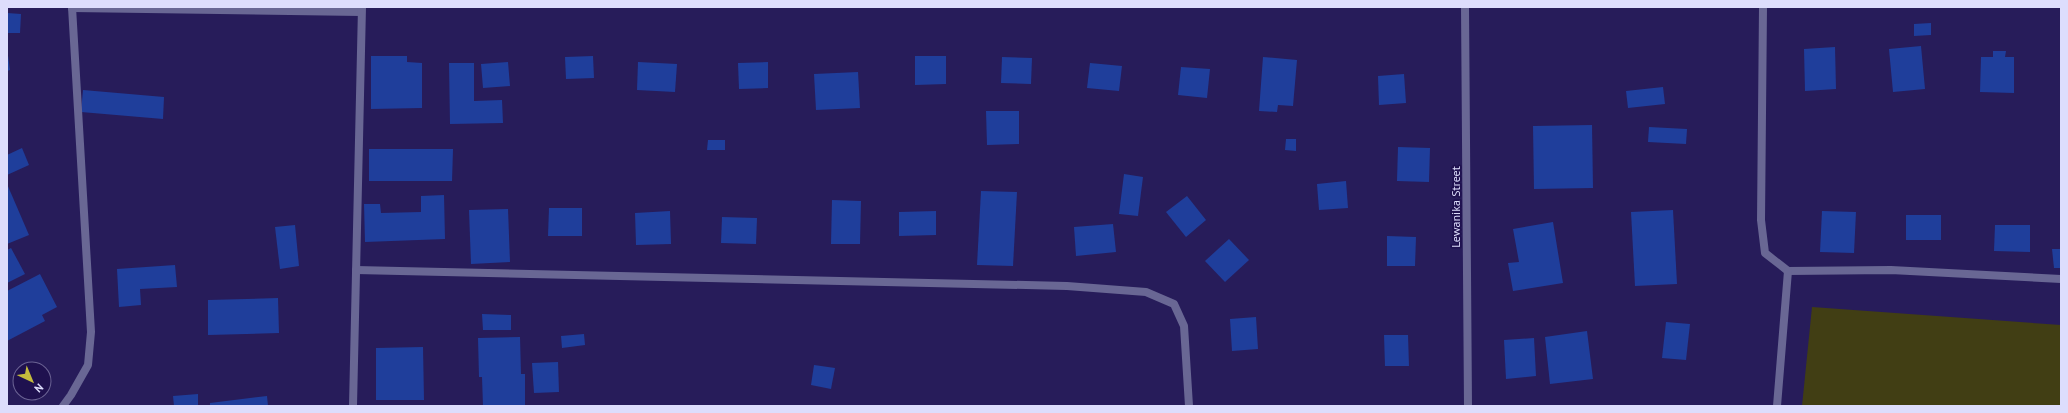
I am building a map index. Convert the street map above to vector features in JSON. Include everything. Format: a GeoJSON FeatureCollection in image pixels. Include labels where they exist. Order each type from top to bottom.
{"type":"FeatureCollection","features":[{"type":"Feature","properties":{"kind":"street","name":"Lewanika Street"},"geometry":{"type":"LineString","coordinates":[[1465,7],[1468,406]]}},
{"type":"Feature","properties":{"kind":"street"},"geometry":{"type":"LineString","coordinates":[[1763,7],[1761,220],[1765,253],[1788,271],[1891,270],[2061,280]]}},
{"type":"Feature","properties":{"kind":"street"},"geometry":{"type":"LineString","coordinates":[[62,406],[71,395],[88,365],[91,332],[72,8],[361,10],[353,406]]}},
{"type":"Feature","properties":{"kind":"street"},"geometry":{"type":"LineString","coordinates":[[356,270],[1067,286],[1146,292],[1174,304],[1184,326],[1189,406]]}},
{"type":"Feature","properties":{"kind":"street"},"geometry":{"type":"LineString","coordinates":[[1777,406],[1788,271]]}},
{"type":"Feature","properties":{"kind":"shaded area"},"geometry":{"type":"Polygon","coordinates":[[[1812,307],[2061,325],[2061,406],[1802,406],[1812,307]]]}},
{"type":"Feature","properties":{"kind":"building"},"geometry":{"type":"Polygon","coordinates":[[[7,13],[21,14],[20,33],[7,33],[7,13]]]}},
{"type":"Feature","properties":{"kind":"building"},"geometry":{"type":"Polygon","coordinates":[[[1931,23],[1931,35],[1914,36],[1914,24],[1931,23]]]}},
{"type":"Feature","properties":{"kind":"building"},"geometry":{"type":"Polygon","coordinates":[[[1921,46],[1925,89],[1893,92],[1889,49],[1921,46]]]}},
{"type":"Feature","properties":{"kind":"building"},"geometry":{"type":"Polygon","coordinates":[[[1835,47],[1836,89],[1805,91],[1804,49],[1835,47]]]}},
{"type":"Feature","properties":{"kind":"building"},"geometry":{"type":"Polygon","coordinates":[[[7,48],[10,70],[7,71],[7,48]]]}},
{"type":"Feature","properties":{"kind":"building"},"geometry":{"type":"Polygon","coordinates":[[[1993,51],[2006,51],[2005,57],[2014,57],[2014,93],[1980,92],[1981,57],[1993,57],[1993,51]]]}},
{"type":"Feature","properties":{"kind":"building"},"geometry":{"type":"Polygon","coordinates":[[[371,56],[407,56],[407,62],[422,63],[422,108],[371,109],[371,56]]]}},
{"type":"Feature","properties":{"kind":"building"},"geometry":{"type":"Polygon","coordinates":[[[593,56],[594,78],[566,79],[565,57],[593,56]]]}},
{"type":"Feature","properties":{"kind":"building"},"geometry":{"type":"Polygon","coordinates":[[[915,56],[946,56],[946,84],[915,85],[915,56]]]}},
{"type":"Feature","properties":{"kind":"building"},"geometry":{"type":"Polygon","coordinates":[[[1002,57],[1032,58],[1031,84],[1001,83],[1002,57]]]}},
{"type":"Feature","properties":{"kind":"building"},"geometry":{"type":"Polygon","coordinates":[[[1263,57],[1297,60],[1293,106],[1278,105],[1277,112],[1259,111],[1263,57]]]}},
{"type":"Feature","properties":{"kind":"building"},"geometry":{"type":"Polygon","coordinates":[[[508,62],[510,86],[483,88],[481,64],[508,62]]]}},
{"type":"Feature","properties":{"kind":"building"},"geometry":{"type":"Polygon","coordinates":[[[638,62],[677,64],[675,92],[637,90],[638,62]]]}},
{"type":"Feature","properties":{"kind":"building"},"geometry":{"type":"Polygon","coordinates":[[[768,62],[768,88],[739,89],[738,63],[768,62]]]}},
{"type":"Feature","properties":{"kind":"building"},"geometry":{"type":"Polygon","coordinates":[[[449,63],[474,63],[474,101],[502,100],[503,123],[450,124],[449,63]]]}},
{"type":"Feature","properties":{"kind":"building"},"geometry":{"type":"Polygon","coordinates":[[[1090,63],[1122,66],[1119,91],[1087,88],[1090,63]]]}},
{"type":"Feature","properties":{"kind":"building"},"geometry":{"type":"Polygon","coordinates":[[[1181,67],[1210,69],[1207,98],[1178,95],[1181,67]]]}},
{"type":"Feature","properties":{"kind":"building"},"geometry":{"type":"Polygon","coordinates":[[[858,72],[860,108],[816,110],[814,74],[858,72]]]}},
{"type":"Feature","properties":{"kind":"building"},"geometry":{"type":"Polygon","coordinates":[[[1404,74],[1406,103],[1379,105],[1378,76],[1404,74]]]}},
{"type":"Feature","properties":{"kind":"building"},"geometry":{"type":"Polygon","coordinates":[[[1663,87],[1665,104],[1628,108],[1626,91],[1663,87]]]}},
{"type":"Feature","properties":{"kind":"building"},"geometry":{"type":"Polygon","coordinates":[[[83,90],[164,97],[163,119],[81,112],[83,90]]]}},
{"type":"Feature","properties":{"kind":"building"},"geometry":{"type":"Polygon","coordinates":[[[986,111],[1019,111],[1019,144],[987,145],[986,111]]]}},
{"type":"Feature","properties":{"kind":"building"},"geometry":{"type":"Polygon","coordinates":[[[1592,125],[1593,188],[1534,189],[1533,126],[1592,125]]]}},
{"type":"Feature","properties":{"kind":"building"},"geometry":{"type":"Polygon","coordinates":[[[1649,127],[1687,129],[1686,144],[1648,142],[1649,127]]]}},
{"type":"Feature","properties":{"kind":"building"},"geometry":{"type":"Polygon","coordinates":[[[1286,139],[1296,139],[1296,151],[1285,150],[1286,139]]]}},
{"type":"Feature","properties":{"kind":"building"},"geometry":{"type":"Polygon","coordinates":[[[708,140],[725,140],[725,150],[707,150],[708,140]]]}},
{"type":"Feature","properties":{"kind":"building"},"geometry":{"type":"Polygon","coordinates":[[[1398,147],[1430,148],[1429,182],[1397,181],[1398,147]]]}},
{"type":"Feature","properties":{"kind":"building"},"geometry":{"type":"Polygon","coordinates":[[[22,148],[29,165],[7,175],[7,155],[22,148]]]}},
{"type":"Feature","properties":{"kind":"building"},"geometry":{"type":"Polygon","coordinates":[[[369,149],[453,149],[452,181],[369,181],[369,149]]]}},
{"type":"Feature","properties":{"kind":"building"},"geometry":{"type":"Polygon","coordinates":[[[1124,174],[1143,177],[1138,216],[1119,214],[1124,174]]]}},
{"type":"Feature","properties":{"kind":"building"},"geometry":{"type":"Polygon","coordinates":[[[1346,181],[1348,208],[1319,210],[1317,184],[1346,181]]]}},
{"type":"Feature","properties":{"kind":"building"},"geometry":{"type":"Polygon","coordinates":[[[7,184],[29,235],[7,244],[7,184]]]}},
{"type":"Feature","properties":{"kind":"building"},"geometry":{"type":"Polygon","coordinates":[[[981,191],[1017,192],[1013,266],[977,265],[981,191]]]}},
{"type":"Feature","properties":{"kind":"building"},"geometry":{"type":"Polygon","coordinates":[[[444,195],[445,239],[365,242],[364,204],[380,204],[381,213],[421,212],[421,196],[444,195]]]}},
{"type":"Feature","properties":{"kind":"building"},"geometry":{"type":"Polygon","coordinates":[[[1187,196],[1206,220],[1186,237],[1166,212],[1187,196]]]}},
{"type":"Feature","properties":{"kind":"building"},"geometry":{"type":"Polygon","coordinates":[[[832,200],[861,201],[860,244],[831,244],[832,200]]]}},
{"type":"Feature","properties":{"kind":"building"},"geometry":{"type":"Polygon","coordinates":[[[549,208],[582,208],[582,236],[548,236],[549,208]]]}},
{"type":"Feature","properties":{"kind":"building"},"geometry":{"type":"Polygon","coordinates":[[[508,209],[510,262],[471,264],[469,210],[508,209]]]}},
{"type":"Feature","properties":{"kind":"building"},"geometry":{"type":"Polygon","coordinates":[[[1673,210],[1677,284],[1635,286],[1631,212],[1673,210]]]}},
{"type":"Feature","properties":{"kind":"building"},"geometry":{"type":"Polygon","coordinates":[[[670,211],[671,244],[636,245],[635,213],[670,211]]]}},
{"type":"Feature","properties":{"kind":"building"},"geometry":{"type":"Polygon","coordinates":[[[936,211],[936,235],[899,236],[899,212],[936,211]]]}},
{"type":"Feature","properties":{"kind":"building"},"geometry":{"type":"Polygon","coordinates":[[[1822,211],[1856,212],[1854,253],[1820,252],[1822,211]]]}},
{"type":"Feature","properties":{"kind":"building"},"geometry":{"type":"Polygon","coordinates":[[[1906,215],[1941,215],[1941,240],[1906,240],[1906,215]]]}},
{"type":"Feature","properties":{"kind":"building"},"geometry":{"type":"Polygon","coordinates":[[[722,217],[757,218],[756,244],[721,243],[722,217]]]}},
{"type":"Feature","properties":{"kind":"building"},"geometry":{"type":"Polygon","coordinates":[[[1553,222],[1563,283],[1513,291],[1508,263],[1519,262],[1513,229],[1553,222]]]}},
{"type":"Feature","properties":{"kind":"building"},"geometry":{"type":"Polygon","coordinates":[[[1113,224],[1116,252],[1076,256],[1074,227],[1113,224]]]}},
{"type":"Feature","properties":{"kind":"building"},"geometry":{"type":"Polygon","coordinates":[[[295,225],[299,266],[280,269],[275,227],[295,225]]]}},
{"type":"Feature","properties":{"kind":"building"},"geometry":{"type":"Polygon","coordinates":[[[1995,225],[2030,225],[2030,252],[1994,251],[1995,225]]]}},
{"type":"Feature","properties":{"kind":"building"},"geometry":{"type":"Polygon","coordinates":[[[1387,236],[1416,237],[1415,266],[1387,266],[1387,236]]]}},
{"type":"Feature","properties":{"kind":"building"},"geometry":{"type":"Polygon","coordinates":[[[1229,239],[1249,260],[1225,282],[1205,261],[1229,239]]]}},
{"type":"Feature","properties":{"kind":"building"},"geometry":{"type":"Polygon","coordinates":[[[11,248],[25,274],[7,283],[7,250],[11,248]]]}},
{"type":"Feature","properties":{"kind":"building"},"geometry":{"type":"Polygon","coordinates":[[[2052,249],[2061,249],[2061,268],[2054,268],[2052,249]]]}},
{"type":"Feature","properties":{"kind":"building"},"geometry":{"type":"Polygon","coordinates":[[[175,265],[177,287],[140,289],[141,305],[119,307],[117,269],[175,265]]]}},
{"type":"Feature","properties":{"kind":"building"},"geometry":{"type":"Polygon","coordinates":[[[40,274],[57,307],[42,315],[45,321],[7,341],[7,291],[40,274]]]}},
{"type":"Feature","properties":{"kind":"building"},"geometry":{"type":"Polygon","coordinates":[[[278,298],[279,333],[208,335],[208,300],[278,298]]]}},
{"type":"Feature","properties":{"kind":"building"},"geometry":{"type":"Polygon","coordinates":[[[482,314],[511,315],[511,330],[483,330],[482,314]]]}},
{"type":"Feature","properties":{"kind":"building"},"geometry":{"type":"Polygon","coordinates":[[[1256,317],[1258,349],[1232,351],[1230,319],[1256,317]]]}},
{"type":"Feature","properties":{"kind":"building"},"geometry":{"type":"Polygon","coordinates":[[[1666,322],[1690,324],[1686,360],[1662,358],[1666,322]]]}},
{"type":"Feature","properties":{"kind":"building"},"geometry":{"type":"Polygon","coordinates":[[[1587,331],[1593,379],[1550,384],[1545,337],[1587,331]]]}},
{"type":"Feature","properties":{"kind":"building"},"geometry":{"type":"Polygon","coordinates":[[[584,334],[585,345],[562,348],[561,336],[584,334]]]}},
{"type":"Feature","properties":{"kind":"building"},"geometry":{"type":"Polygon","coordinates":[[[1384,335],[1408,335],[1409,366],[1385,366],[1384,335]]]}},
{"type":"Feature","properties":{"kind":"building"},"geometry":{"type":"Polygon","coordinates":[[[520,337],[521,374],[525,374],[525,406],[483,406],[482,377],[479,377],[478,338],[520,337]]]}},
{"type":"Feature","properties":{"kind":"building"},"geometry":{"type":"Polygon","coordinates":[[[1534,338],[1536,376],[1506,379],[1504,340],[1534,338]]]}},
{"type":"Feature","properties":{"kind":"building"},"geometry":{"type":"Polygon","coordinates":[[[423,347],[424,400],[376,400],[376,348],[423,347]]]}},
{"type":"Feature","properties":{"kind":"building"},"geometry":{"type":"Polygon","coordinates":[[[558,362],[559,392],[534,393],[532,363],[558,362]]]}},
{"type":"Feature","properties":{"kind":"building"},"geometry":{"type":"Polygon","coordinates":[[[814,365],[835,368],[831,389],[811,385],[814,365]]]}},
{"type":"Feature","properties":{"kind":"building"},"geometry":{"type":"Polygon","coordinates":[[[198,394],[198,406],[174,406],[173,396],[198,394]]]}},
{"type":"Feature","properties":{"kind":"building"},"geometry":{"type":"Polygon","coordinates":[[[267,396],[268,406],[210,406],[210,403],[267,396]]]}}]}
